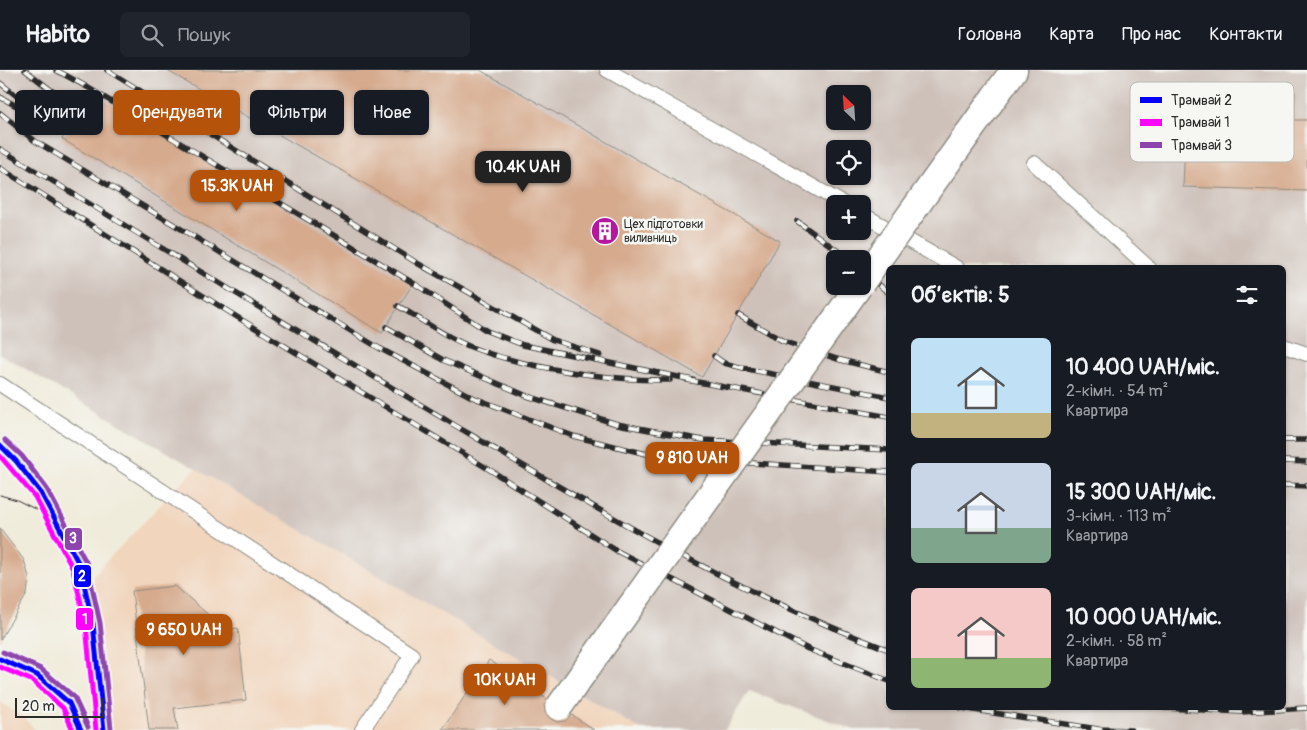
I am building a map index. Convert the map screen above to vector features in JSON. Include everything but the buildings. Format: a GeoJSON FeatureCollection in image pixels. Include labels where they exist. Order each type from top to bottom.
{"type":"FeatureCollection","features":[{"type":"Feature","properties":{"kind":"street"},"geometry":{"type":"LineString","coordinates":[[871,269],[1014,70]]}},
{"type":"Feature","properties":{"kind":"street"},"geometry":{"type":"LineString","coordinates":[[558,707],[853,295]]}},
{"type":"Feature","properties":{"kind":"lane"},"geometry":{"type":"LineString","coordinates":[[607,70],[828,195]]}},
{"type":"Feature","properties":{"kind":"lane"},"geometry":{"type":"LineString","coordinates":[[1034,163],[1145,265]]}},
{"type":"Feature","properties":{"kind":"lane"},"geometry":{"type":"LineString","coordinates":[[871,219],[952,265]]}},
{"type":"Feature","properties":{"kind":"lane"},"geometry":{"type":"LineString","coordinates":[[1286,347],[1307,354]]}},
{"type":"Feature","properties":{"kind":"lane"},"geometry":{"type":"LineString","coordinates":[[0,384],[412,656],[362,730]]}},
{"type":"Feature","properties":{"kind":"shaded area"},"geometry":{"type":"Polygon","coordinates":[[[0,70],[1307,70],[1307,730],[854,730],[749,691],[725,730],[642,730],[0,354],[0,70]]]}},
{"type":"Feature","properties":{"kind":"shaded area"},"geometry":{"type":"Polygon","coordinates":[[[196,468],[642,730],[110,730],[93,575],[196,468]]]}},
{"type":"Feature","properties":{"kind":"shaded area"},"geometry":{"type":"Polygon","coordinates":[[[0,702],[23,717],[35,730],[0,730],[0,702]]]}},
{"type":"Feature","properties":{"kind":"tram line","name":"3"},"geometry":{"type":"LineString","coordinates":[[5,440],[22,456],[47,489],[87,564],[100,623],[111,729]]}},
{"type":"Feature","properties":{"kind":"tram line","name":"2"},"geometry":{"type":"LineString","coordinates":[[0,445],[16,461],[41,493],[80,566],[93,624],[104,730]]}},
{"type":"Feature","properties":{"kind":"tram line","name":"1"},"geometry":{"type":"LineString","coordinates":[[0,456],[35,497],[73,569],[86,625],[96,730]]}},
{"type":"Feature","properties":{"kind":"tram line"},"geometry":{"type":"LineString","coordinates":[[0,495],[17,500],[57,520]]}},
{"type":"Feature","properties":{"kind":"tram line","name":"3"},"geometry":{"type":"LineString","coordinates":[[3,652],[41,669],[74,697],[88,727]]}},
{"type":"Feature","properties":{"kind":"tram line","name":"2"},"geometry":{"type":"LineString","coordinates":[[0,659],[37,675],[69,703],[81,730]]}},
{"type":"Feature","properties":{"kind":"tram line","name":"1"},"geometry":{"type":"LineString","coordinates":[[0,667],[33,681],[63,708],[73,730]]}},
{"type":"Feature","properties":{"kind":"railway"},"geometry":{"type":"LineString","coordinates":[[25,70],[51,90]]}},
{"type":"Feature","properties":{"kind":"railway"},"geometry":{"type":"LineString","coordinates":[[56,70],[415,284],[487,331],[523,345],[693,380]]}},
{"type":"Feature","properties":{"kind":"railway"},"geometry":{"type":"LineString","coordinates":[[107,70],[417,263],[553,340],[600,355]]}},
{"type":"Feature","properties":{"kind":"railway"},"geometry":{"type":"LineString","coordinates":[[0,83],[15,95]]}},
{"type":"Feature","properties":{"kind":"railway"},"geometry":{"type":"LineString","coordinates":[[0,97],[15,105]]}},
{"type":"Feature","properties":{"kind":"railway"},"geometry":{"type":"LineString","coordinates":[[0,113],[35,141],[379,348],[472,397],[573,436],[659,457],[886,472]]}},
{"type":"Feature","properties":{"kind":"railway"},"geometry":{"type":"LineString","coordinates":[[0,149],[399,392],[614,518],[776,603],[886,649]]}},
{"type":"Feature","properties":{"kind":"railway"},"geometry":{"type":"LineString","coordinates":[[0,168],[237,317],[495,473],[617,551],[808,649],[886,680]]}},
{"type":"Feature","properties":{"kind":"railway"},"geometry":{"type":"LineString","coordinates":[[797,221],[837,250]]}},
{"type":"Feature","properties":{"kind":"railway"},"geometry":{"type":"LineString","coordinates":[[871,278],[886,291]]}},
{"type":"Feature","properties":{"kind":"railway"},"geometry":{"type":"LineString","coordinates":[[398,306],[462,343],[516,361],[596,376],[670,380]]}},
{"type":"Feature","properties":{"kind":"railway"},"geometry":{"type":"LineString","coordinates":[[738,315],[783,341],[837,359],[886,371]]}},
{"type":"Feature","properties":{"kind":"railway"},"geometry":{"type":"LineString","coordinates":[[386,327],[443,360],[527,396],[617,424],[703,440],[886,450]]}},
{"type":"Feature","properties":{"kind":"railway"},"geometry":{"type":"LineString","coordinates":[[714,356],[724,363],[747,369],[886,396]]}},
{"type":"Feature","properties":{"kind":"railway"},"geometry":{"type":"LineString","coordinates":[[687,380],[886,416]]}},
{"type":"Feature","properties":{"kind":"railway"},"geometry":{"type":"LineString","coordinates":[[1286,440],[1307,440]]}},
{"type":"Feature","properties":{"kind":"railway"},"geometry":{"type":"LineString","coordinates":[[1286,461],[1307,462]]}},
{"type":"Feature","properties":{"kind":"railway"},"geometry":{"type":"LineString","coordinates":[[1286,485],[1307,486]]}},
{"type":"Feature","properties":{"kind":"railway"},"geometry":{"type":"LineString","coordinates":[[1286,709],[1307,708]]}},
{"type":"Feature","properties":{"kind":"railway"},"geometry":{"type":"LineString","coordinates":[[974,710],[1098,729],[1131,730]]}},
{"type":"Feature","properties":{"kind":"railway"},"geometry":{"type":"LineString","coordinates":[[1204,710],[1242,712],[1274,710]]}},
{"type":"Feature","properties":{"kind":"place","name":"Цех підготовки виливниць"},"geometry":{"type":"Point","coordinates":[605,231]}}]}
